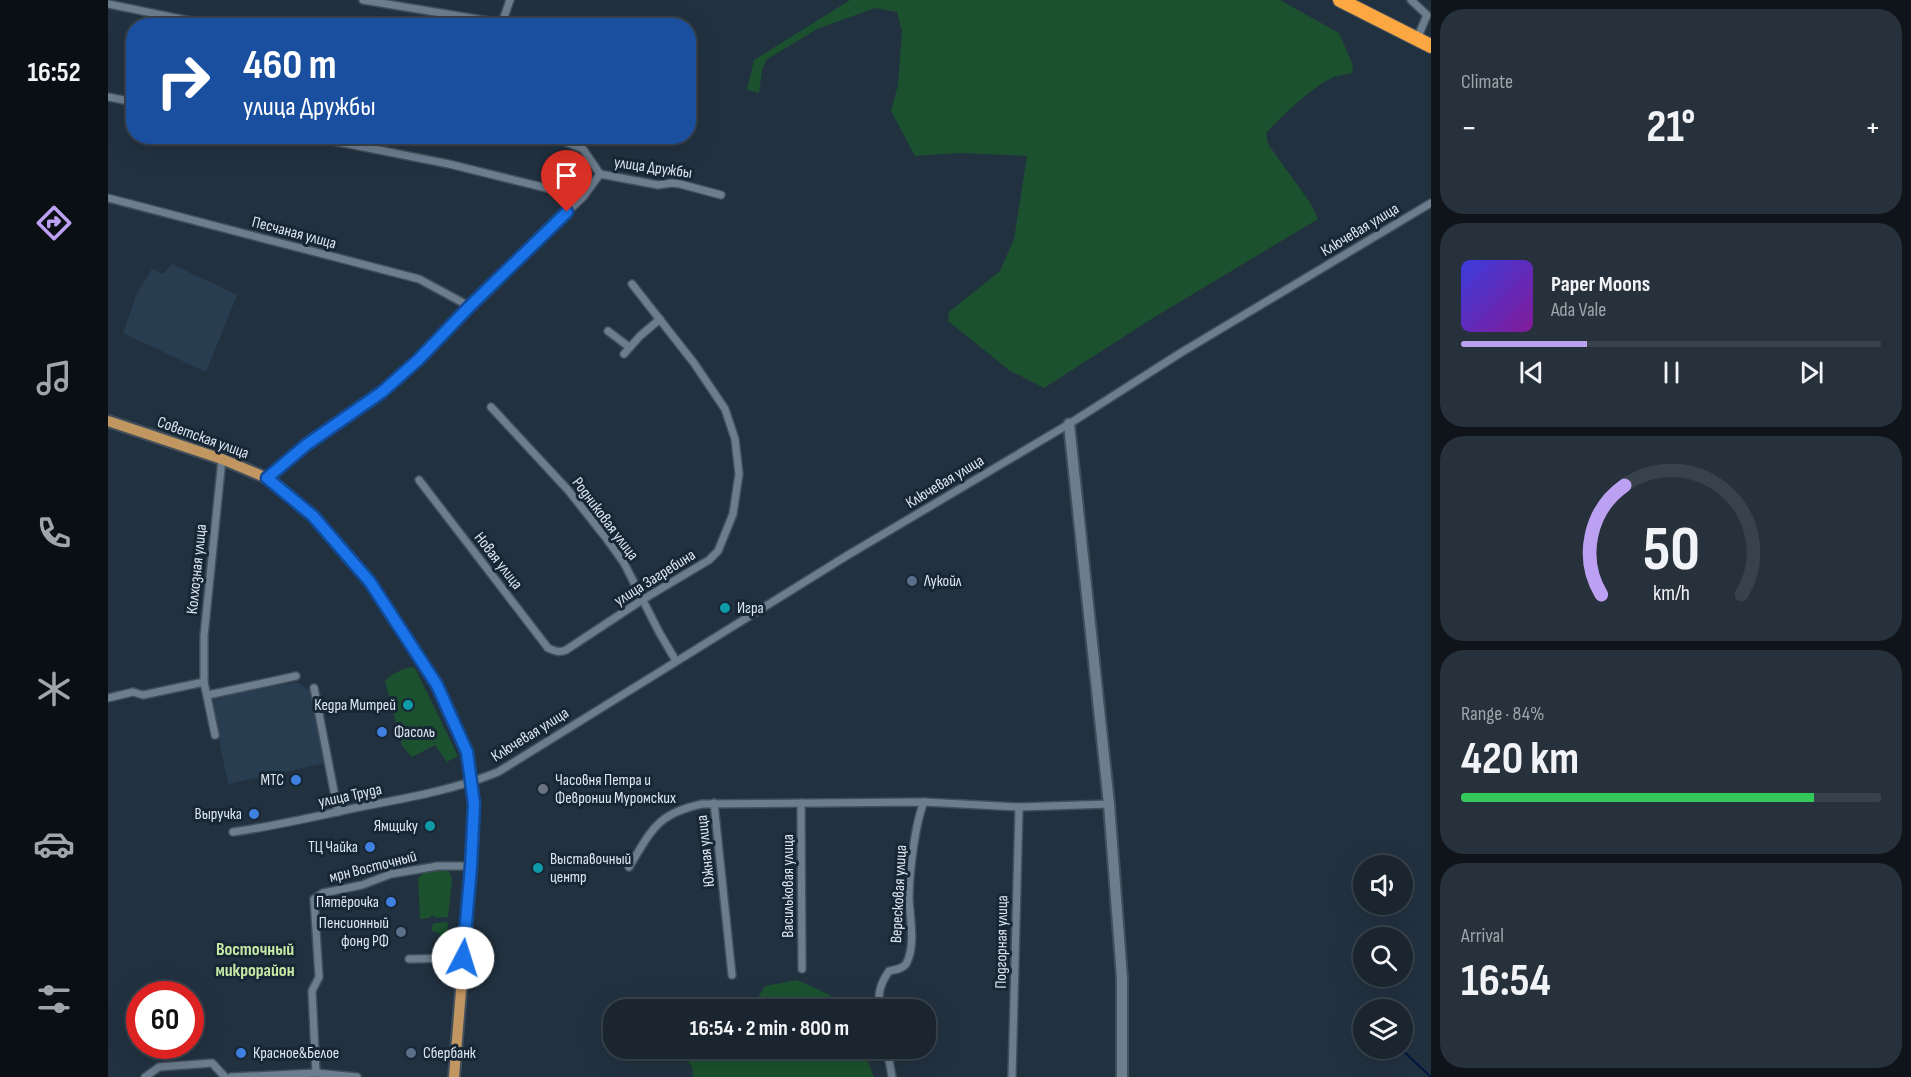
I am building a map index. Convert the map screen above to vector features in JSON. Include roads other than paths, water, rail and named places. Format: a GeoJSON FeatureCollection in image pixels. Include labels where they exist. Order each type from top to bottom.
{"type":"FeatureCollection","features":[{"type":"Feature","properties":{"kind":"highway"},"geometry":{"type":"LineString","coordinates":[[1340,0],[1431,46]]}},
{"type":"Feature","properties":{"kind":"main road","name":"Советская улица"},"geometry":{"type":"LineString","coordinates":[[108,421],[222,459],[267,478],[313,516],[370,582],[437,685],[467,752],[474,804],[454,1077]]}},
{"type":"Feature","properties":{"kind":"street"},"geometry":{"type":"LineString","coordinates":[[363,0],[462,18]]}},
{"type":"Feature","properties":{"kind":"street"},"geometry":{"type":"LineString","coordinates":[[504,18],[510,0]]}},
{"type":"Feature","properties":{"kind":"street"},"geometry":{"type":"LineString","coordinates":[[1411,0],[1427,15],[1417,39]]}},
{"type":"Feature","properties":{"kind":"street"},"geometry":{"type":"LineString","coordinates":[[108,4],[176,18]]}},
{"type":"Feature","properties":{"kind":"street"},"geometry":{"type":"LineString","coordinates":[[108,97],[126,100]]}},
{"type":"Feature","properties":{"kind":"street"},"geometry":{"type":"LineString","coordinates":[[348,144],[448,164],[583,196]]}},
{"type":"Feature","properties":{"kind":"street"},"geometry":{"type":"LineString","coordinates":[[571,144],[584,149],[600,174]]}},
{"type":"Feature","properties":{"kind":"street","name":"улица Дружбы"},"geometry":{"type":"LineString","coordinates":[[267,478],[306,445],[382,392],[418,360],[583,196],[600,174],[658,185],[680,184],[721,195]]}},
{"type":"Feature","properties":{"kind":"street","name":"Песчаная улица"},"geometry":{"type":"LineString","coordinates":[[108,198],[419,279],[470,306]]}},
{"type":"Feature","properties":{"kind":"street","name":"Ключевая улица"},"geometry":{"type":"LineString","coordinates":[[472,782],[498,772],[848,555],[1069,424],[1182,352],[1431,203]]}},
{"type":"Feature","properties":{"kind":"street","name":"улица Загребина"},"geometry":{"type":"LineString","coordinates":[[560,652],[709,560],[718,551],[733,514],[739,474],[735,439],[725,409],[694,363],[632,284]]}},
{"type":"Feature","properties":{"kind":"street"},"geometry":{"type":"LineString","coordinates":[[624,354],[660,319]]}},
{"type":"Feature","properties":{"kind":"street"},"geometry":{"type":"LineString","coordinates":[[608,331],[629,347]]}},
{"type":"Feature","properties":{"kind":"street","name":"Родниковая улица"},"geometry":{"type":"LineString","coordinates":[[491,407],[568,490],[600,530],[624,563],[658,632],[676,661]]}},
{"type":"Feature","properties":{"kind":"street"},"geometry":{"type":"LineString","coordinates":[[1069,424],[1109,804],[1122,978],[1122,1077]]}},
{"type":"Feature","properties":{"kind":"street","name":"Колхозная улица"},"geometry":{"type":"LineString","coordinates":[[215,735],[204,682],[204,636],[222,459]]}},
{"type":"Feature","properties":{"kind":"street","name":"Новая улица"},"geometry":{"type":"LineString","coordinates":[[419,480],[548,648],[560,652]]}},
{"type":"Feature","properties":{"kind":"street"},"geometry":{"type":"LineString","coordinates":[[208,696],[296,676]]}},
{"type":"Feature","properties":{"kind":"street"},"geometry":{"type":"LineString","coordinates":[[108,698],[133,692],[143,695],[204,682]]}},
{"type":"Feature","properties":{"kind":"street"},"geometry":{"type":"LineString","coordinates":[[314,688],[338,812]]}},
{"type":"Feature","properties":{"kind":"street","name":"улица Труда"},"geometry":{"type":"LineString","coordinates":[[233,832],[281,825],[472,782]]}},
{"type":"Feature","properties":{"kind":"street"},"geometry":{"type":"LineString","coordinates":[[714,803],[924,802],[1019,807],[1109,804]]}},
{"type":"Feature","properties":{"kind":"street","name":"Вересковая улица"},"geometry":{"type":"LineString","coordinates":[[878,999],[878,992],[889,971],[902,968],[906,963],[912,939],[909,897],[918,815],[924,802]]}},
{"type":"Feature","properties":{"kind":"street","name":"Южная улица"},"geometry":{"type":"LineString","coordinates":[[629,867],[659,821],[683,808],[714,803],[732,975]]}},
{"type":"Feature","properties":{"kind":"street","name":"Васильковая улица"},"geometry":{"type":"LineString","coordinates":[[801,803],[802,969]]}},
{"type":"Feature","properties":{"kind":"street","name":"Подгорная улица"},"geometry":{"type":"LineString","coordinates":[[1012,1077],[1019,807]]}},
{"type":"Feature","properties":{"kind":"street","name":"мрн Восточный"},"geometry":{"type":"LineString","coordinates":[[316,1073],[312,990],[319,977],[314,899],[323,893],[362,885],[391,874],[438,866],[471,866]]}},
{"type":"Feature","properties":{"kind":"street"},"geometry":{"type":"LineString","coordinates":[[409,959],[463,958]]}},
{"type":"Feature","properties":{"kind":"street"},"geometry":{"type":"LineString","coordinates":[[889,1059],[892,1077]]}},
{"type":"Feature","properties":{"kind":"street"},"geometry":{"type":"LineString","coordinates":[[145,1077],[159,1067],[212,1063],[225,1077]]}},
{"type":"Feature","properties":{"kind":"street"},"geometry":{"type":"LineString","coordinates":[[231,1077],[316,1073],[357,1077]]}},
{"type":"Feature","properties":{"kind":"waterway"},"geometry":{"type":"LineString","coordinates":[[1412,1059],[1431,1077]]}},
{"type":"Feature","properties":{"kind":"place","name":"Лукойл"},"geometry":{"type":"Point","coordinates":[912,581]}},
{"type":"Feature","properties":{"kind":"place","name":"Игра"},"geometry":{"type":"Point","coordinates":[725,608]}},
{"type":"Feature","properties":{"kind":"place","name":"Кедра Митрей"},"geometry":{"type":"Point","coordinates":[408,705]}},
{"type":"Feature","properties":{"kind":"place","name":"Фасоль"},"geometry":{"type":"Point","coordinates":[382,732]}},
{"type":"Feature","properties":{"kind":"place","name":"МТС"},"geometry":{"type":"Point","coordinates":[296,780]}},
{"type":"Feature","properties":{"kind":"place","name":"Часовня Петра и Февронии Муромских"},"geometry":{"type":"Point","coordinates":[543,789]}},
{"type":"Feature","properties":{"kind":"place","name":"Выручка"},"geometry":{"type":"Point","coordinates":[254,814]}},
{"type":"Feature","properties":{"kind":"place","name":"Ямщику"},"geometry":{"type":"Point","coordinates":[430,826]}},
{"type":"Feature","properties":{"kind":"place","name":"ТЦ Чайка"},"geometry":{"type":"Point","coordinates":[370,847]}},
{"type":"Feature","properties":{"kind":"place","name":"Выставочный центр"},"geometry":{"type":"Point","coordinates":[538,868]}},
{"type":"Feature","properties":{"kind":"place","name":"Пятёрочка"},"geometry":{"type":"Point","coordinates":[391,902]}},
{"type":"Feature","properties":{"kind":"place","name":"Пенсионный фонд РФ"},"geometry":{"type":"Point","coordinates":[401,932]}},
{"type":"Feature","properties":{"kind":"place","name":"Красное&Белое"},"geometry":{"type":"Point","coordinates":[241,1053]}},
{"type":"Feature","properties":{"kind":"place","name":"Сбербанк"},"geometry":{"type":"Point","coordinates":[411,1053]}},
{"type":"Feature","properties":{"kind":"district","name":"Восточный микрорайон"},"geometry":{"type":"Point","coordinates":[255,959]}}]}
